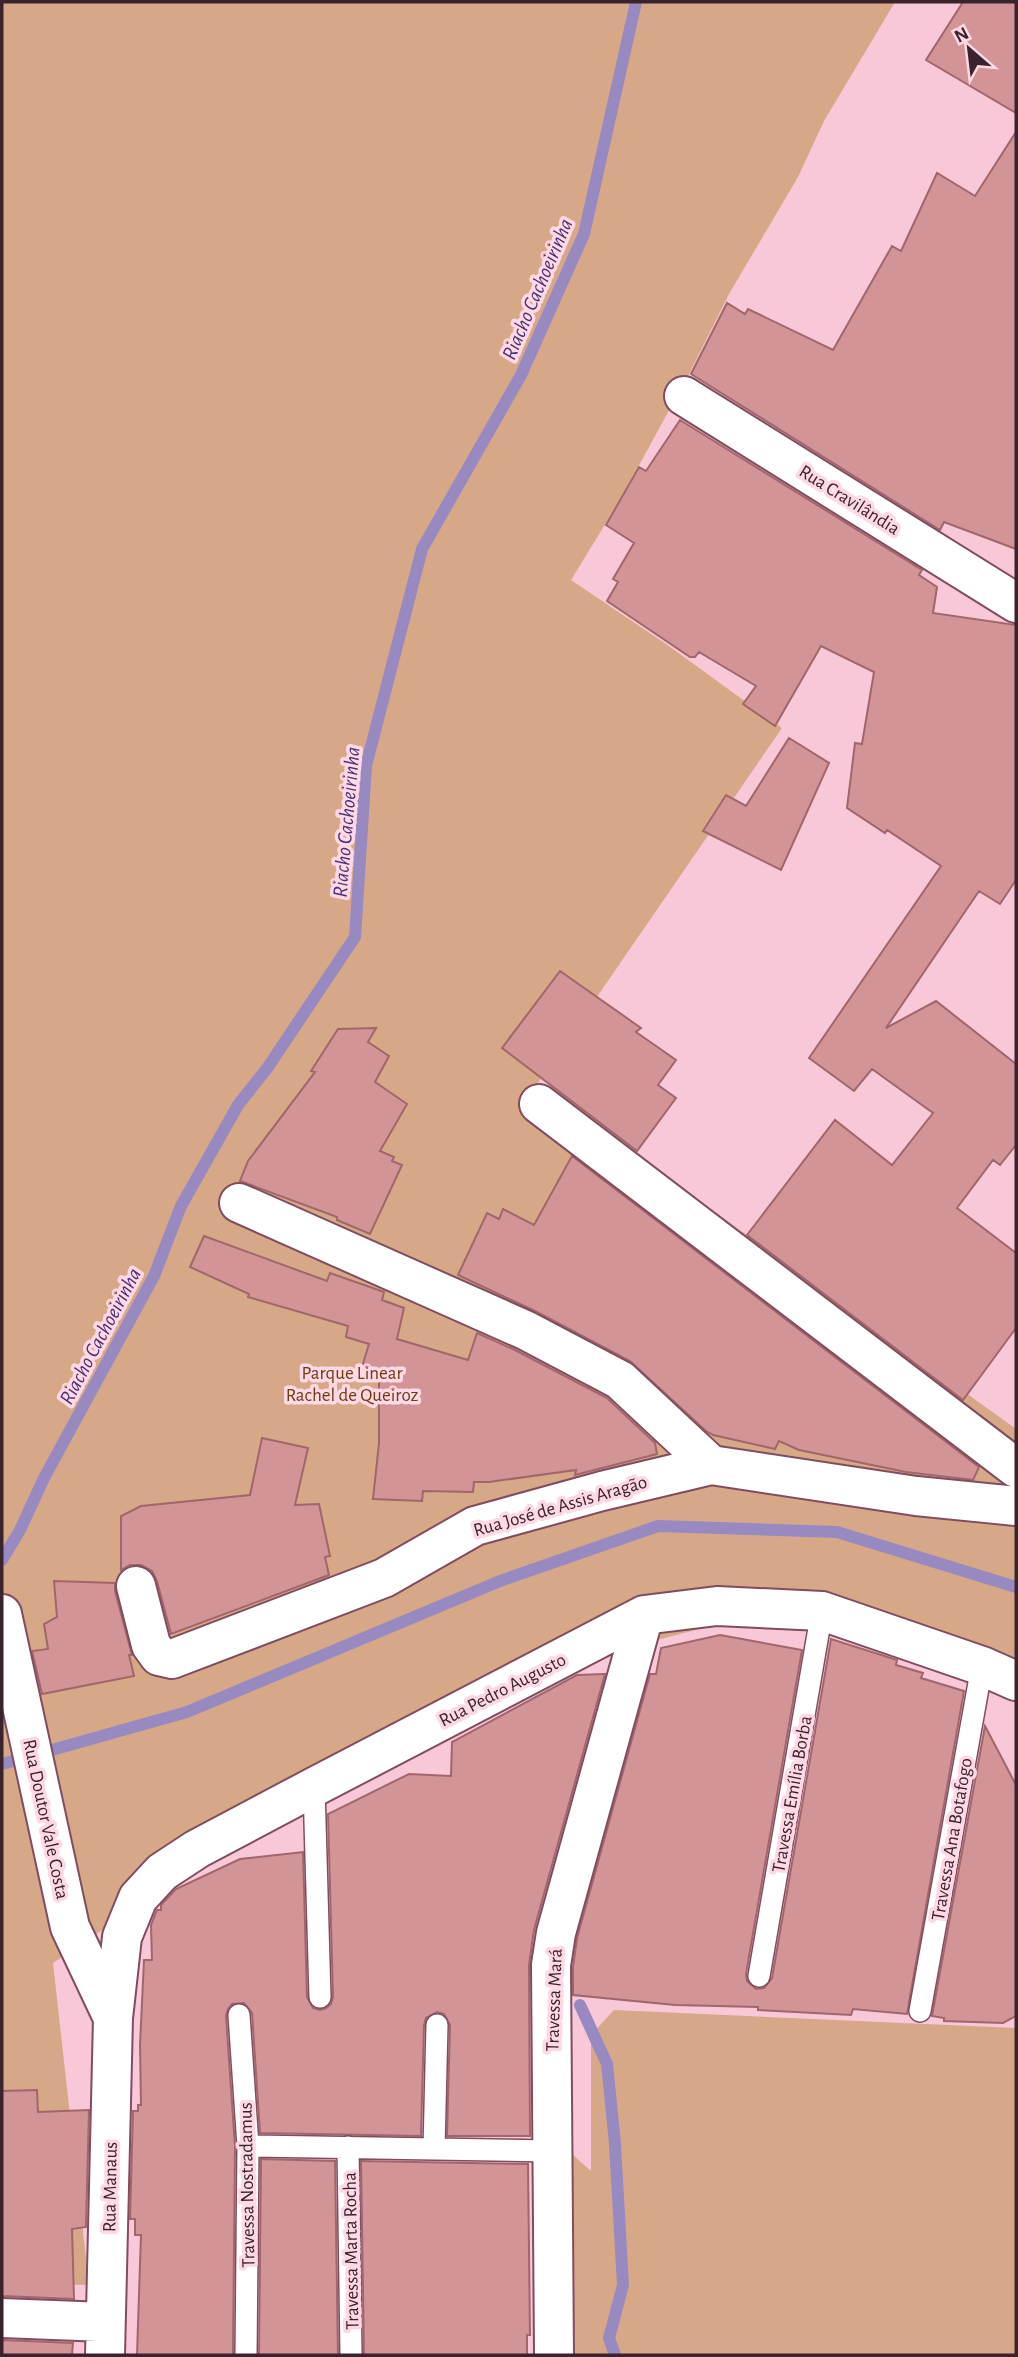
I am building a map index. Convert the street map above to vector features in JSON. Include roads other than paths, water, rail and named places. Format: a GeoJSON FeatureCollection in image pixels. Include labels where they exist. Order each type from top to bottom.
{"type":"FeatureCollection","features":[{"type":"Feature","properties":{"kind":"street","name":"Rua Cravilândia"},"geometry":{"type":"LineString","coordinates":[[684,396],[1016,603]]}},
{"type":"Feature","properties":{"kind":"street"},"geometry":{"type":"LineString","coordinates":[[539,1104],[1016,1468]]}},
{"type":"Feature","properties":{"kind":"street"},"geometry":{"type":"LineString","coordinates":[[239,1203],[525,1330],[620,1380],[711,1465]]}},
{"type":"Feature","properties":{"kind":"street","name":"Rua José de Assis Aragão"},"geometry":{"type":"LineString","coordinates":[[136,1586],[151,1645],[159,1656],[172,1659],[384,1578],[475,1526],[602,1491],[711,1465],[916,1496],[1016,1506]]}},
{"type":"Feature","properties":{"kind":"street","name":"Rua Pedro Augusto"},"geometry":{"type":"LineString","coordinates":[[113,2018],[122,1937],[138,1898],[162,1872],[197,1849],[644,1615],[717,1606],[822,1611],[982,1666],[1016,1681]]}},
{"type":"Feature","properties":{"kind":"street","name":"Rua Doutor Vale Costa"},"geometry":{"type":"LineString","coordinates":[[2,1614],[71,1927],[113,2018]]}},
{"type":"Feature","properties":{"kind":"street","name":"Travessa Mará"},"geometry":{"type":"LineString","coordinates":[[554,2355],[551,1965],[556,1933],[644,1615]]}},
{"type":"Feature","properties":{"kind":"street","name":"Rua Manaus"},"geometry":{"type":"LineString","coordinates":[[105,2339],[113,2018]]}},
{"type":"Feature","properties":{"kind":"street"},"geometry":{"type":"LineString","coordinates":[[2,2318],[105,2339]]}},
{"type":"Feature","properties":{"kind":"lane","name":"Travessa Emília Borba"},"geometry":{"type":"LineString","coordinates":[[759,1976],[822,1611]]}},
{"type":"Feature","properties":{"kind":"lane","name":"Travessa Ana Botafogo"},"geometry":{"type":"LineString","coordinates":[[920,2011],[982,1666]]}},
{"type":"Feature","properties":{"kind":"lane"},"geometry":{"type":"LineString","coordinates":[[314,1787],[320,1997]]}},
{"type":"Feature","properties":{"kind":"lane","name":"Travessa Nostradamus"},"geometry":{"type":"LineString","coordinates":[[239,2015],[248,2146],[246,2355]]}},
{"type":"Feature","properties":{"kind":"lane"},"geometry":{"type":"LineString","coordinates":[[434,2149],[438,2025]]}},
{"type":"Feature","properties":{"kind":"lane","name":"Travessa Marta Rocha"},"geometry":{"type":"LineString","coordinates":[[248,2146],[552,2151]]}},
{"type":"Feature","properties":{"kind":"lane","name":"Travessa Marta Rocha"},"geometry":{"type":"LineString","coordinates":[[348,2147],[351,2355]]}},
{"type":"Feature","properties":{"kind":"waterway","name":"Riacho Cachoeirinha"},"geometry":{"type":"LineString","coordinates":[[2,1560],[154,1276],[181,1206],[238,1105],[268,1067],[355,937],[366,766],[422,549],[521,375],[584,234],[636,2]]}},
{"type":"Feature","properties":{"kind":"waterway"},"geometry":{"type":"LineString","coordinates":[[2,1764],[187,1712],[500,1581],[658,1526],[837,1532],[1016,1587]]}},
{"type":"Feature","properties":{"kind":"waterway"},"geometry":{"type":"LineString","coordinates":[[580,2005],[607,2064],[615,2144],[623,2285],[609,2338],[615,2355]]}},
{"type":"Feature","properties":{"kind":"park label","name":"Parque Linear Rachel de Queiroz"},"geometry":{"type":"Point","coordinates":[352,1383]}}]}
